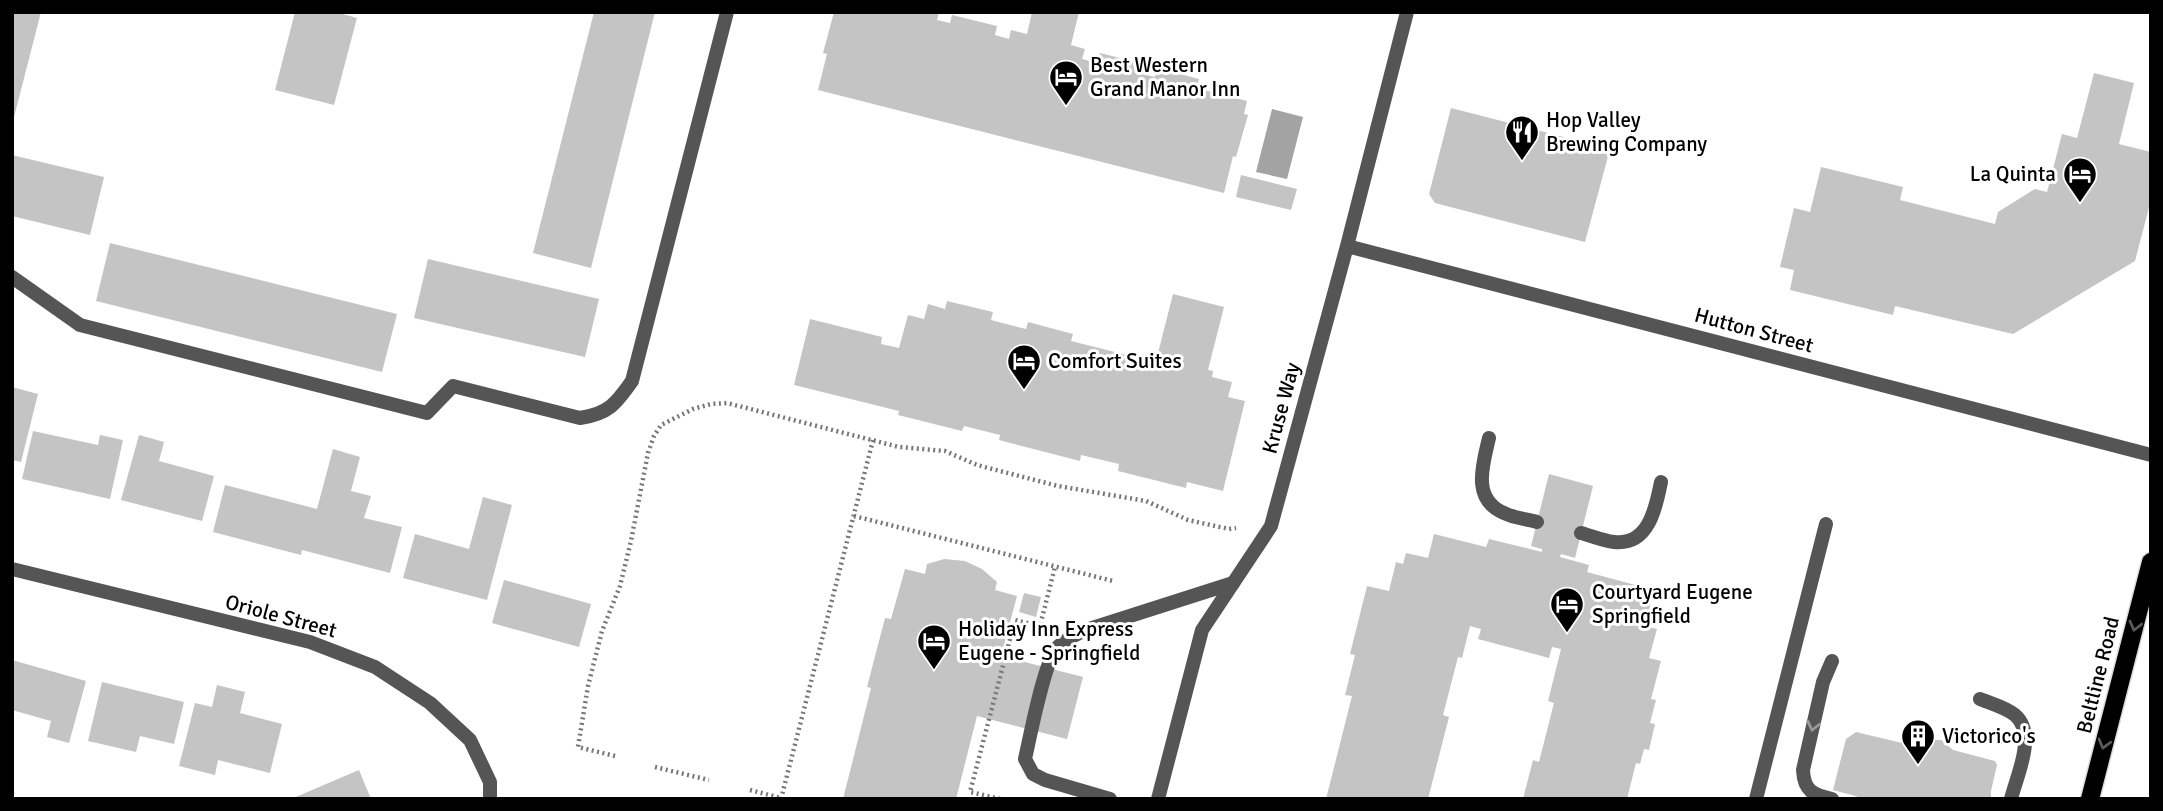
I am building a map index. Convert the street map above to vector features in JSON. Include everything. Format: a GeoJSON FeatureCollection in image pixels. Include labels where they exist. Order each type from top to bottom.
{"type":"FeatureCollection","features":[{"type":"Feature","properties":{"kind":"main road","name":"Beltline Road"},"geometry":{"type":"LineString","coordinates":[[2090,799],[2151,562]]}},
{"type":"Feature","properties":{"kind":"street"},"geometry":{"type":"LineString","coordinates":[[12,278],[80,325],[428,413],[453,386],[580,418],[599,415],[618,401],[632,380],[727,12]]}},
{"type":"Feature","properties":{"kind":"street","name":"Kruse Way"},"geometry":{"type":"LineString","coordinates":[[1158,799],[1202,630],[1271,526],[1407,12]]}},
{"type":"Feature","properties":{"kind":"street","name":"Hutton Street"},"geometry":{"type":"LineString","coordinates":[[1347,246],[2151,455]]}},
{"type":"Feature","properties":{"kind":"street"},"geometry":{"type":"LineString","coordinates":[[1489,438],[1480,475],[1487,499],[1504,514],[1537,522]]}},
{"type":"Feature","properties":{"kind":"street"},"geometry":{"type":"LineString","coordinates":[[1581,533],[1616,542],[1628,541],[1640,535],[1654,514],[1661,482]]}},
{"type":"Feature","properties":{"kind":"street"},"geometry":{"type":"LineString","coordinates":[[1756,799],[1826,524]]}},
{"type":"Feature","properties":{"kind":"street","name":"Oriole Street"},"geometry":{"type":"LineString","coordinates":[[12,569],[310,642],[375,667],[430,704],[470,740],[490,782],[490,799]]}},
{"type":"Feature","properties":{"kind":"street"},"geometry":{"type":"LineString","coordinates":[[1110,799],[1045,780],[1033,774],[1025,758],[1048,667],[1055,650],[1083,631],[1233,583]]}},
{"type":"Feature","properties":{"kind":"street"},"geometry":{"type":"LineString","coordinates":[[1832,661],[1824,682],[1803,770],[1808,790],[1832,799]]}},
{"type":"Feature","properties":{"kind":"street"},"geometry":{"type":"LineString","coordinates":[[1980,699],[2014,714],[2021,721],[2025,732],[2025,743],[2011,799]]}},
{"type":"Feature","properties":{"kind":"path"},"geometry":{"type":"LineString","coordinates":[[615,756],[578,747],[585,698],[598,644],[614,602],[628,552],[648,453],[661,425],[693,409],[727,403],[899,447],[945,451],[977,465],[1058,486],[1146,501],[1188,520],[1228,529],[1236,528]]}},
{"type":"Feature","properties":{"kind":"path"},"geometry":{"type":"LineString","coordinates":[[750,790],[781,799],[873,440]]}},
{"type":"Feature","properties":{"kind":"path"},"geometry":{"type":"LineString","coordinates":[[854,516],[1113,581]]}},
{"type":"Feature","properties":{"kind":"path"},"geometry":{"type":"LineString","coordinates":[[1000,799],[970,792],[1015,620],[1040,626],[1055,567]]}},
{"type":"Feature","properties":{"kind":"path"},"geometry":{"type":"LineString","coordinates":[[655,767],[709,780]]}},
{"type":"Feature","properties":{"kind":"shaded area"},"geometry":{"type":"Polygon","coordinates":[[[1272,109],[1303,117],[1287,179],[1256,172],[1272,109]]]}},
{"type":"Feature","properties":{"kind":"building"},"geometry":{"type":"Polygon","coordinates":[[[12,12],[41,12],[13,121],[12,121],[12,12]]]}},
{"type":"Feature","properties":{"kind":"building"},"geometry":{"type":"Polygon","coordinates":[[[295,12],[336,12],[357,18],[334,105],[275,90],[295,12]]]}},
{"type":"Feature","properties":{"kind":"building"},"geometry":{"type":"Polygon","coordinates":[[[594,12],[655,12],[591,268],[533,253],[594,12]]]}},
{"type":"Feature","properties":{"kind":"building","name":"Best Western Grand Manor Inn"},"geometry":{"type":"Polygon","coordinates":[[[834,12],[939,12],[937,20],[950,23],[952,15],[997,26],[995,35],[1009,39],[1011,30],[1027,34],[1032,12],[1079,12],[1071,45],[1085,49],[1082,59],[1098,63],[1100,53],[1140,63],[1138,73],[1155,77],[1157,68],[1199,79],[1196,88],[1247,101],[1244,114],[1248,115],[1236,157],[1233,156],[1224,193],[818,90],[827,54],[823,53],[834,12]]]}},
{"type":"Feature","properties":{"kind":"building","name":"La Quinta"},"geometry":{"type":"Polygon","coordinates":[[[2094,73],[2134,83],[2119,144],[2151,152],[2151,200],[2135,261],[2013,334],[1895,306],[1893,315],[1790,290],[1794,270],[1780,267],[1794,208],[1810,212],[1821,167],[1903,187],[1900,200],[1995,224],[1998,212],[2035,189],[2047,192],[2062,134],[2077,138],[2094,73]]]}},
{"type":"Feature","properties":{"kind":"building","name":"Hop Valley Brewing Company"},"geometry":{"type":"Polygon","coordinates":[[[1451,108],[1610,149],[1585,242],[1435,203],[1429,194],[1451,108]]]}},
{"type":"Feature","properties":{"kind":"building"},"geometry":{"type":"Polygon","coordinates":[[[12,155],[104,177],[90,235],[12,216],[12,155]]]}},
{"type":"Feature","properties":{"kind":"building"},"geometry":{"type":"Polygon","coordinates":[[[1241,175],[1297,189],[1291,210],[1236,197],[1241,175]]]}},
{"type":"Feature","properties":{"kind":"building"},"geometry":{"type":"Polygon","coordinates":[[[110,243],[397,314],[382,372],[96,301],[110,243]]]}},
{"type":"Feature","properties":{"kind":"building"},"geometry":{"type":"Polygon","coordinates":[[[428,259],[599,299],[585,357],[414,318],[428,259]]]}},
{"type":"Feature","properties":{"kind":"building","name":"Comfort Suites"},"geometry":{"type":"Polygon","coordinates":[[[1173,294],[1224,307],[1208,370],[1213,371],[1212,377],[1232,382],[1228,397],[1245,401],[1223,491],[1187,482],[1186,488],[1118,471],[1119,464],[1081,455],[1080,461],[999,440],[1000,435],[964,426],[962,431],[898,415],[899,411],[794,385],[810,319],[882,337],[881,344],[899,348],[908,315],[924,319],[928,304],[945,309],[947,301],[993,312],[991,320],[1026,329],[1028,322],[1073,334],[1071,341],[1147,360],[1148,355],[1157,357],[1173,294]]]}},
{"type":"Feature","properties":{"kind":"building"},"geometry":{"type":"Polygon","coordinates":[[[12,387],[38,394],[21,462],[12,460],[12,387]]]}},
{"type":"Feature","properties":{"kind":"building"},"geometry":{"type":"Polygon","coordinates":[[[33,431],[98,445],[100,435],[123,440],[110,499],[22,479],[33,431]]]}},
{"type":"Feature","properties":{"kind":"building"},"geometry":{"type":"Polygon","coordinates":[[[139,435],[164,442],[159,461],[214,476],[202,521],[121,500],[139,435]]]}},
{"type":"Feature","properties":{"kind":"building"},"geometry":{"type":"Polygon","coordinates":[[[333,449],[360,457],[351,491],[371,496],[364,518],[402,527],[390,573],[302,550],[301,555],[213,532],[225,485],[317,509],[333,449]]]}},
{"type":"Feature","properties":{"kind":"building","name":"Courtyard Eugene Springfield"},"geometry":{"type":"Polygon","coordinates":[[[1549,474],[1593,486],[1575,558],[1561,554],[1560,557],[1589,565],[1587,572],[1654,590],[1645,626],[1657,629],[1649,658],[1661,661],[1651,699],[1656,700],[1650,723],[1655,724],[1649,750],[1644,749],[1640,764],[1636,763],[1627,799],[1523,799],[1533,760],[1539,762],[1554,703],[1548,701],[1561,649],[1552,647],[1549,658],[1478,639],[1481,629],[1470,626],[1462,658],[1458,657],[1443,715],[1449,717],[1428,799],[1326,799],[1352,696],[1345,695],[1355,655],[1350,654],[1367,586],[1389,591],[1396,562],[1403,564],[1406,553],[1428,558],[1434,534],[1486,547],[1489,539],[1542,552],[1542,549],[1531,546],[1549,474]]]}},
{"type":"Feature","properties":{"kind":"building"},"geometry":{"type":"Polygon","coordinates":[[[483,497],[512,505],[487,600],[403,578],[415,534],[469,549],[483,497]]]}},
{"type":"Feature","properties":{"kind":"building","name":"Holiday Inn Express Eugene - Springfield"},"geometry":{"type":"Polygon","coordinates":[[[944,559],[965,561],[982,569],[997,582],[995,590],[1017,596],[1001,656],[1083,677],[1067,739],[977,716],[956,799],[843,799],[871,688],[867,687],[885,618],[891,619],[905,569],[925,574],[927,564],[944,559]]]}},
{"type":"Feature","properties":{"kind":"building"},"geometry":{"type":"Polygon","coordinates":[[[504,580],[591,604],[579,647],[492,623],[504,580]]]}},
{"type":"Feature","properties":{"kind":"building"},"geometry":{"type":"Polygon","coordinates":[[[1024,593],[1041,597],[1036,617],[1019,612],[1024,593]]]}},
{"type":"Feature","properties":{"kind":"building"},"geometry":{"type":"Polygon","coordinates":[[[12,660],[86,681],[69,743],[47,737],[51,721],[12,710],[12,660]]]}},
{"type":"Feature","properties":{"kind":"building"},"geometry":{"type":"Polygon","coordinates":[[[102,682],[184,702],[174,744],[140,736],[136,752],[88,741],[102,682]]]}},
{"type":"Feature","properties":{"kind":"building"},"geometry":{"type":"Polygon","coordinates":[[[217,685],[245,692],[240,713],[282,724],[270,773],[218,760],[215,775],[179,766],[195,703],[212,707],[217,685]]]}},
{"type":"Feature","properties":{"kind":"building","name":"Victorico's"},"geometry":{"type":"Polygon","coordinates":[[[1856,732],[1923,748],[1933,740],[1941,740],[1953,750],[1995,761],[1997,765],[1991,799],[1866,799],[1833,790],[1846,739],[1856,732]]]}},
{"type":"Feature","properties":{"kind":"building"},"geometry":{"type":"Polygon","coordinates":[[[359,770],[371,799],[291,799],[359,770]]]}},
{"type":"Feature","properties":{"kind":"place","name":"Best Western Grand Manor Inn"},"geometry":{"type":"Point","coordinates":[1066,107]}},
{"type":"Feature","properties":{"kind":"place","name":"Hop Valley Brewing Company"},"geometry":{"type":"Point","coordinates":[1522,162]}},
{"type":"Feature","properties":{"kind":"place","name":"La Quinta"},"geometry":{"type":"Point","coordinates":[2080,204]}},
{"type":"Feature","properties":{"kind":"place","name":"Comfort Suites"},"geometry":{"type":"Point","coordinates":[1024,391]}},
{"type":"Feature","properties":{"kind":"place","name":"Courtyard Eugene Springfield"},"geometry":{"type":"Point","coordinates":[1567,634]}},
{"type":"Feature","properties":{"kind":"place","name":"Holiday Inn Express Eugene - Springfield"},"geometry":{"type":"Point","coordinates":[934,671]}},
{"type":"Feature","properties":{"kind":"place","name":"Victorico's"},"geometry":{"type":"Point","coordinates":[1918,766]}}]}
